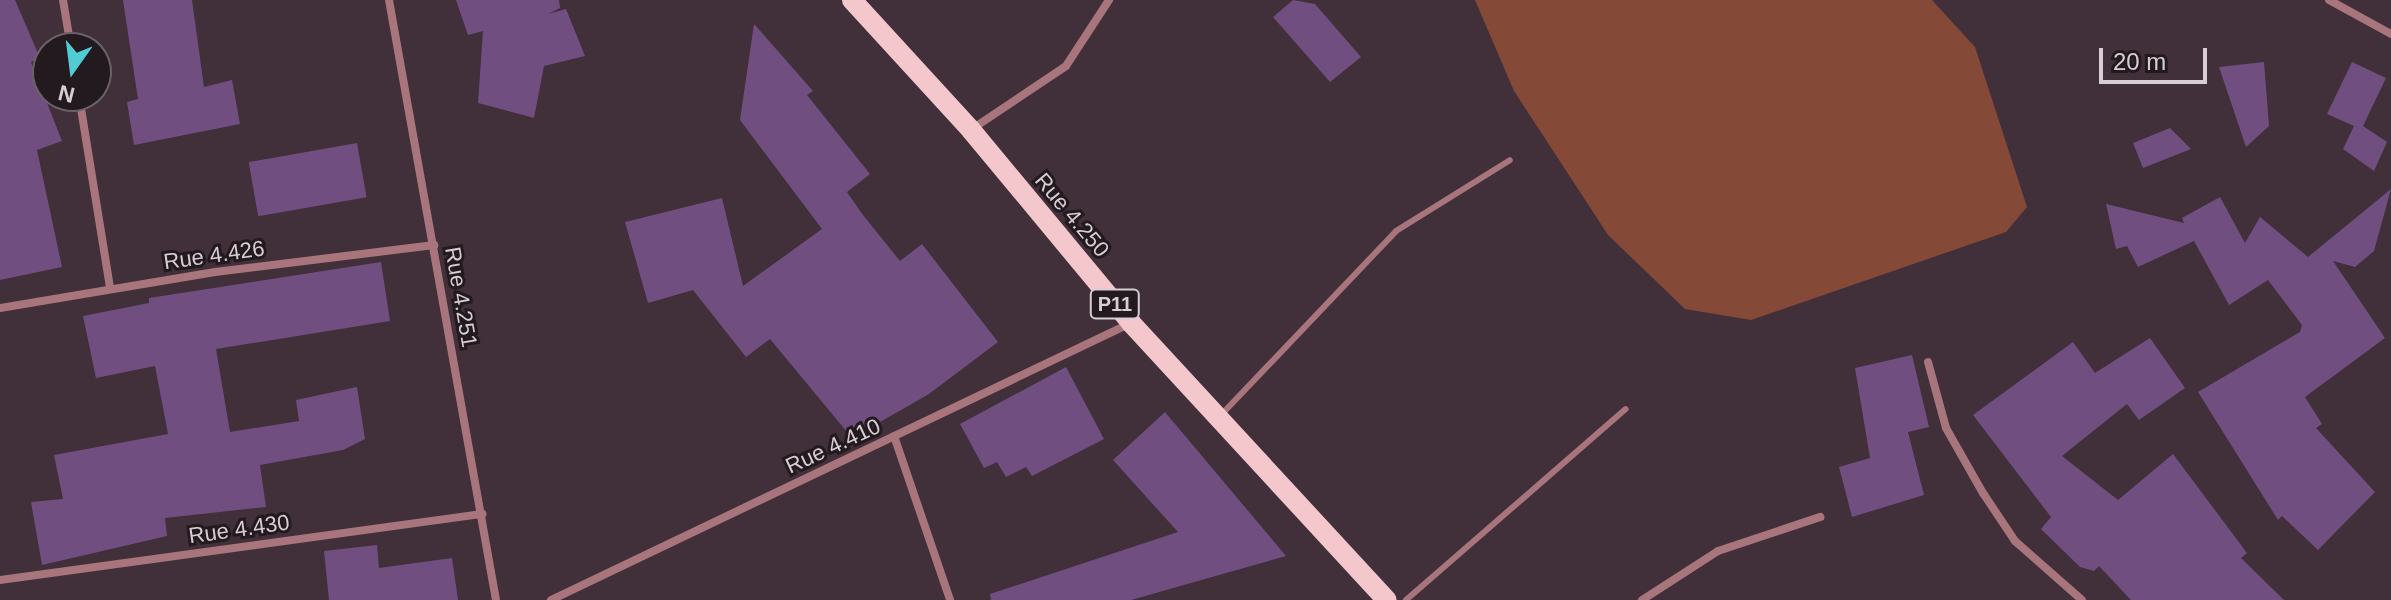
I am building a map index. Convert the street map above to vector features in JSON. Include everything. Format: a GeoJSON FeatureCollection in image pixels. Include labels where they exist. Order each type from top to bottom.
{"type":"FeatureCollection","features":[{"type":"Feature","properties":{"kind":"main road","name":"Rue 4.250"},"geometry":{"type":"LineString","coordinates":[[852,0],[971,130],[1131,323],[1387,600]]}},
{"type":"Feature","properties":{"kind":"street"},"geometry":{"type":"LineString","coordinates":[[63,0],[68,32]]}},
{"type":"Feature","properties":{"kind":"street","name":"Rue 4.251"},"geometry":{"type":"LineString","coordinates":[[389,0],[496,600]]}},
{"type":"Feature","properties":{"kind":"street"},"geometry":{"type":"LineString","coordinates":[[971,130],[1066,66],[1109,0]]}},
{"type":"Feature","properties":{"kind":"street"},"geometry":{"type":"LineString","coordinates":[[2329,0],[2391,34]]}},
{"type":"Feature","properties":{"kind":"street"},"geometry":{"type":"LineString","coordinates":[[82,112],[110,287]]}},
{"type":"Feature","properties":{"kind":"street","name":"Rue 4.426"},"geometry":{"type":"LineString","coordinates":[[0,308],[110,287],[434,245]]}},
{"type":"Feature","properties":{"kind":"street","name":"Rue 4.410"},"geometry":{"type":"LineString","coordinates":[[551,600],[1131,323]]}},
{"type":"Feature","properties":{"kind":"street"},"geometry":{"type":"LineString","coordinates":[[1928,362],[1946,428],[1983,493],[2015,541],[2082,600]]}},
{"type":"Feature","properties":{"kind":"street"},"geometry":{"type":"LineString","coordinates":[[894,436],[950,600]]}},
{"type":"Feature","properties":{"kind":"street","name":"Rue 4.430"},"geometry":{"type":"LineString","coordinates":[[0,580],[483,514]]}},
{"type":"Feature","properties":{"kind":"street"},"geometry":{"type":"LineString","coordinates":[[1642,600],[1718,551],[1820,517]]}},
{"type":"Feature","properties":{"kind":"lane"},"geometry":{"type":"LineString","coordinates":[[1220,417],[1396,231],[1510,160]]}},
{"type":"Feature","properties":{"kind":"lane"},"geometry":{"type":"LineString","coordinates":[[1406,600],[1626,409]]}},
{"type":"Feature","properties":{"kind":"shaded area"},"geometry":{"type":"Polygon","coordinates":[[[1475,0],[1932,0],[1975,47],[2027,207],[2006,232],[1751,320],[1685,309],[1608,235],[1514,91],[1475,0]]]}},
{"type":"Feature","properties":{"kind":"building"},"geometry":{"type":"Polygon","coordinates":[[[0,0],[15,0],[32,39],[32,112],[51,112],[62,141],[37,150],[62,267],[0,280],[0,0]]]}},
{"type":"Feature","properties":{"kind":"building"},"geometry":{"type":"Polygon","coordinates":[[[123,0],[192,0],[204,87],[232,80],[240,124],[134,145],[127,102],[138,99],[123,0]]]}},
{"type":"Feature","properties":{"kind":"building"},"geometry":{"type":"Polygon","coordinates":[[[456,0],[559,0],[560,8],[548,14],[566,9],[585,56],[544,66],[534,118],[478,103],[483,31],[468,35],[456,0]]]}},
{"type":"Feature","properties":{"kind":"building"},"geometry":{"type":"Polygon","coordinates":[[[1293,0],[1315,4],[1361,57],[1330,82],[1273,17],[1293,0]]]}},
{"type":"Feature","properties":{"kind":"building"},"geometry":{"type":"Polygon","coordinates":[[[754,24],[813,91],[807,95],[870,174],[847,192],[863,215],[900,261],[922,244],[998,342],[929,394],[852,438],[770,339],[746,357],[693,290],[648,303],[625,222],[722,198],[743,286],[822,229],[740,120],[754,24]]]}},
{"type":"Feature","properties":{"kind":"building"},"geometry":{"type":"Polygon","coordinates":[[[2264,62],[2269,126],[2246,147],[2219,67],[2264,62]]]}},
{"type":"Feature","properties":{"kind":"building"},"geometry":{"type":"Polygon","coordinates":[[[2352,62],[2386,78],[2363,126],[2387,142],[2374,171],[2343,149],[2354,126],[2327,114],[2352,62]]]}},
{"type":"Feature","properties":{"kind":"building"},"geometry":{"type":"Polygon","coordinates":[[[2170,128],[2191,149],[2143,168],[2133,143],[2170,128]]]}},
{"type":"Feature","properties":{"kind":"building"},"geometry":{"type":"Polygon","coordinates":[[[357,143],[367,197],[258,216],[249,162],[357,143]]]}},
{"type":"Feature","properties":{"kind":"building"},"geometry":{"type":"Polygon","coordinates":[[[2391,189],[2374,251],[2355,267],[2333,261],[2385,338],[2305,397],[2322,424],[2316,428],[2375,492],[2318,550],[2282,516],[2278,520],[2198,392],[2300,332],[2302,325],[2268,280],[2229,305],[2194,241],[2138,267],[2127,246],[2116,249],[2106,204],[2184,223],[2182,218],[2220,197],[2245,243],[2260,217],[2308,257],[2391,189]]]}},
{"type":"Feature","properties":{"kind":"building"},"geometry":{"type":"Polygon","coordinates":[[[381,262],[390,321],[216,349],[230,432],[299,421],[296,400],[357,387],[365,439],[343,450],[260,465],[266,507],[165,518],[167,536],[42,565],[31,502],[63,499],[54,455],[168,434],[155,366],[96,378],[83,316],[149,303],[149,298],[381,262]]]}},
{"type":"Feature","properties":{"kind":"building"},"geometry":{"type":"Polygon","coordinates":[[[2150,338],[2185,388],[2139,420],[2127,404],[2062,456],[2118,500],[2173,454],[2247,553],[2241,558],[2284,600],[2131,600],[2099,566],[2094,571],[2080,567],[2041,529],[2051,517],[1973,415],[2073,342],[2095,373],[2150,338]]]}},
{"type":"Feature","properties":{"kind":"building"},"geometry":{"type":"Polygon","coordinates":[[[1912,355],[1929,427],[1908,432],[1924,495],[1852,517],[1839,467],[1870,458],[1855,368],[1912,355]]]}},
{"type":"Feature","properties":{"kind":"building"},"geometry":{"type":"Polygon","coordinates":[[[1066,367],[1104,439],[1032,476],[1026,467],[1006,477],[997,462],[984,468],[960,424],[1066,367]]]}},
{"type":"Feature","properties":{"kind":"building"},"geometry":{"type":"Polygon","coordinates":[[[1165,412],[1286,556],[1131,600],[991,600],[990,594],[1178,532],[1113,460],[1165,412]]]}},
{"type":"Feature","properties":{"kind":"building"},"geometry":{"type":"Polygon","coordinates":[[[377,545],[379,568],[452,558],[458,600],[329,600],[324,551],[377,545]]]}}]}
